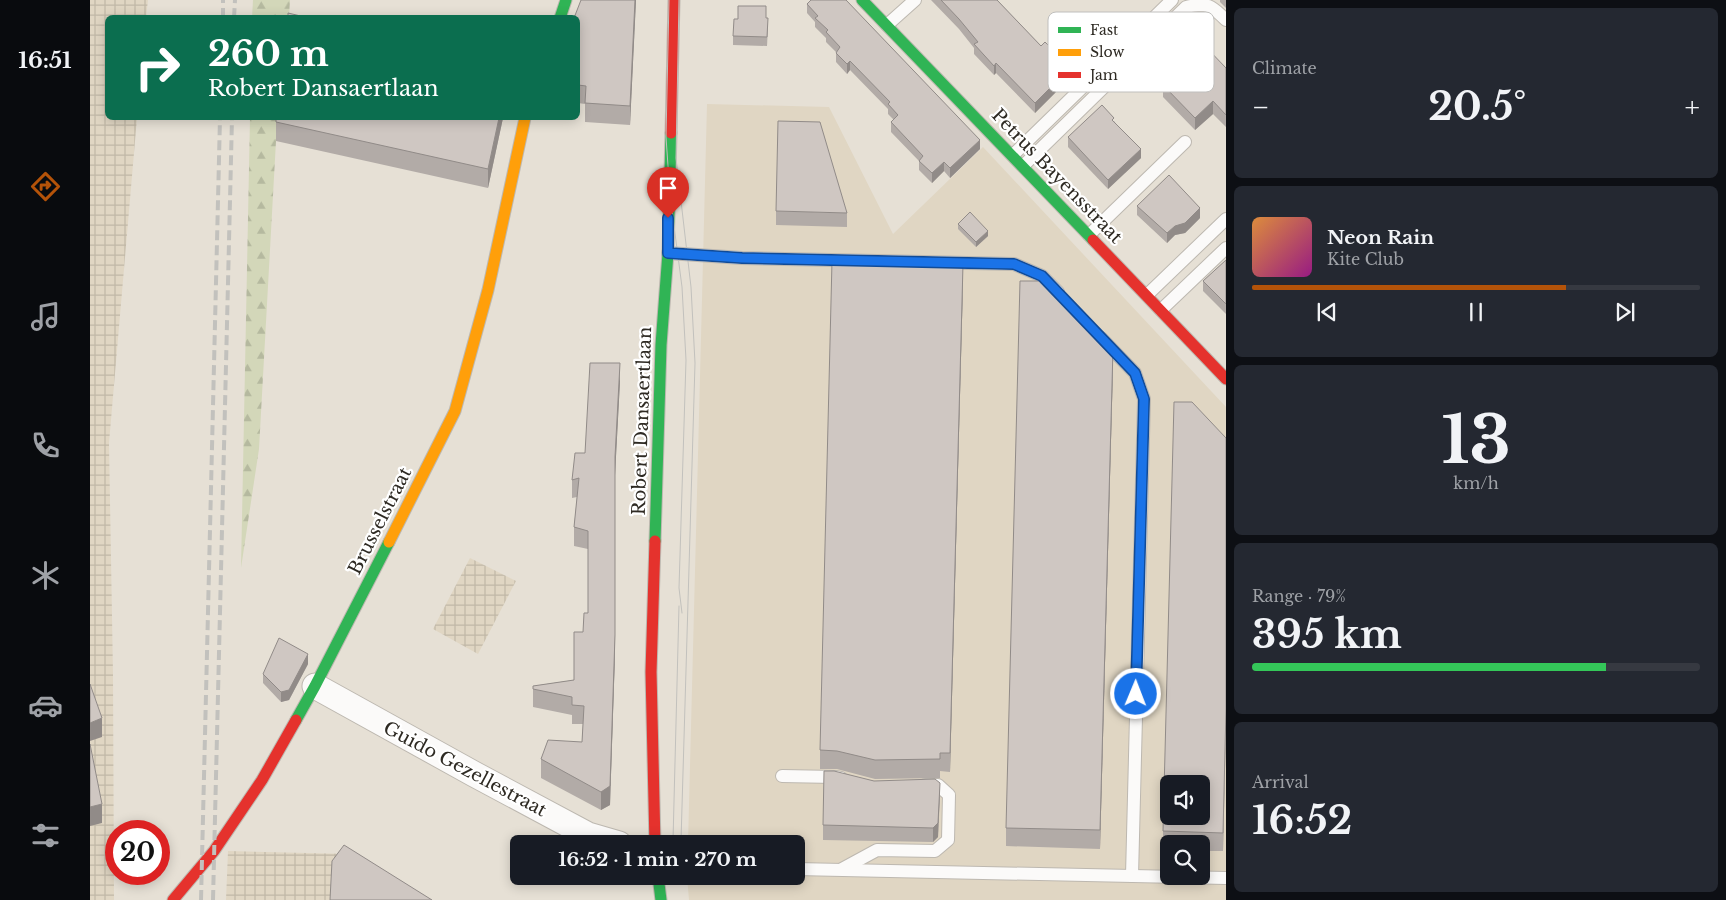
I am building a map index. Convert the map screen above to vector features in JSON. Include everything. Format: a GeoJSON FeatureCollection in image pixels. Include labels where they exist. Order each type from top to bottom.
{"type":"FeatureCollection","features":[{"type":"Feature","properties":{"kind":"street"},"geometry":{"type":"LineString","coordinates":[[561,15],[566,0]]}},
{"type":"Feature","properties":{"kind":"street","name":"Robert Dansaertlaan"},"geometry":{"type":"LineString","coordinates":[[655,835],[651,672],[661,344],[668,253],[674,0]]}},
{"type":"Feature","properties":{"kind":"street","name":"Petrus Bayensstraat"},"geometry":{"type":"LineString","coordinates":[[862,0],[1147,294],[1226,379]]}},
{"type":"Feature","properties":{"kind":"street","name":"Brusselstraat"},"geometry":{"type":"LineString","coordinates":[[173,900],[214,851],[262,780],[315,686],[456,412],[488,290],[525,120]]}},
{"type":"Feature","properties":{"kind":"street","name":"Guido Gezellestraat"},"geometry":{"type":"LineString","coordinates":[[315,686],[588,835]]}},
{"type":"Feature","properties":{"kind":"street"},"geometry":{"type":"LineString","coordinates":[[659,885],[661,900]]}},
{"type":"Feature","properties":{"kind":"lane"},"geometry":{"type":"LineString","coordinates":[[887,25],[915,0]]}},
{"type":"Feature","properties":{"kind":"lane"},"geometry":{"type":"LineString","coordinates":[[1160,12],[1172,0]]}},
{"type":"Feature","properties":{"kind":"lane"},"geometry":{"type":"LineString","coordinates":[[1181,12],[1186,7],[1200,4],[1213,7],[1226,20]]}},
{"type":"Feature","properties":{"kind":"lane"},"geometry":{"type":"LineString","coordinates":[[1013,156],[1078,92]]}},
{"type":"Feature","properties":{"kind":"lane"},"geometry":{"type":"LineString","coordinates":[[1023,166],[1099,92]]}},
{"type":"Feature","properties":{"kind":"lane"},"geometry":{"type":"LineString","coordinates":[[1089,235],[1185,142]]}},
{"type":"Feature","properties":{"kind":"lane"},"geometry":{"type":"LineString","coordinates":[[1147,294],[1226,219]]}},
{"type":"Feature","properties":{"kind":"lane"},"geometry":{"type":"LineString","coordinates":[[1161,310],[1226,248]]}},
{"type":"Feature","properties":{"kind":"lane"},"geometry":{"type":"LineString","coordinates":[[668,253],[742,258],[1014,264],[1042,276],[1068,304]]}},
{"type":"Feature","properties":{"kind":"lane"},"geometry":{"type":"LineString","coordinates":[[1095,331],[1135,373],[1144,399],[1132,876]]}},
{"type":"Feature","properties":{"kind":"lane"},"geometry":{"type":"LineString","coordinates":[[782,776],[835,777],[850,781]]}},
{"type":"Feature","properties":{"kind":"lane"},"geometry":{"type":"LineString","coordinates":[[842,870],[878,850],[935,851],[948,840],[949,795],[938,785],[910,787]]}},
{"type":"Feature","properties":{"kind":"lane"},"geometry":{"type":"LineString","coordinates":[[805,868],[1226,878]]}},
{"type":"Feature","properties":{"kind":"shaded area"},"geometry":{"type":"Polygon","coordinates":[[[90,0],[148,0],[146,15],[105,15],[105,120],[137,120],[109,443],[114,820],[105,820],[105,885],[114,885],[114,900],[90,900],[90,0]]]}},
{"type":"Feature","properties":{"kind":"shaded area"},"geometry":{"type":"Polygon","coordinates":[[[707,104],[829,107],[893,234],[983,147],[1226,407],[1226,900],[689,900],[688,885],[805,885],[805,835],[688,835],[707,104]]]}},
{"type":"Feature","properties":{"kind":"shaded area"},"geometry":{"type":"Polygon","coordinates":[[[470,558],[516,581],[478,654],[433,629],[470,558]]]}},
{"type":"Feature","properties":{"kind":"shaded area"},"geometry":{"type":"Polygon","coordinates":[[[228,851],[351,854],[430,900],[226,900],[228,851]]]}},
{"type":"Feature","properties":{"kind":"green space"},"geometry":{"type":"Polygon","coordinates":[[[253,0],[290,0],[289,15],[252,15],[253,0]]]}},
{"type":"Feature","properties":{"kind":"green space"},"geometry":{"type":"Polygon","coordinates":[[[250,120],[278,120],[259,449],[241,568],[250,120]]]}},
{"type":"Feature","properties":{"kind":"building"},"geometry":{"type":"Polygon","coordinates":[[[581,0],[635,0],[630,106],[585,103],[586,86],[580,85],[580,15],[575,15],[581,0]]]}},
{"type":"Feature","properties":{"kind":"building"},"geometry":{"type":"Polygon","coordinates":[[[811,0],[846,0],[980,140],[950,168],[944,162],[932,173],[919,161],[923,156],[891,122],[898,115],[888,104],[890,102],[850,61],[847,64],[836,53],[840,47],[826,32],[828,30],[815,18],[818,16],[807,4],[811,0]]]}},
{"type":"Feature","properties":{"kind":"building"},"geometry":{"type":"Polygon","coordinates":[[[941,0],[997,0],[1041,46],[1045,42],[1048,45],[1048,90],[1035,103],[996,63],[994,66],[974,44],[978,42],[941,0]]]}},
{"type":"Feature","properties":{"kind":"building"},"geometry":{"type":"Polygon","coordinates":[[[738,6],[766,6],[766,18],[768,18],[767,37],[733,36],[734,19],[738,19],[738,6]]]}},
{"type":"Feature","properties":{"kind":"building"},"geometry":{"type":"Polygon","coordinates":[[[1214,55],[1226,68],[1226,115],[1213,101],[1195,118],[1170,92],[1214,92],[1214,55]]]}},
{"type":"Feature","properties":{"kind":"building"},"geometry":{"type":"Polygon","coordinates":[[[1102,105],[1114,118],[1112,120],[1141,149],[1108,180],[1068,137],[1102,105]]]}},
{"type":"Feature","properties":{"kind":"building"},"geometry":{"type":"Polygon","coordinates":[[[276,120],[499,120],[488,169],[276,122],[276,120]]]}},
{"type":"Feature","properties":{"kind":"building"},"geometry":{"type":"Polygon","coordinates":[[[778,121],[820,122],[847,213],[776,211],[778,121]]]}},
{"type":"Feature","properties":{"kind":"building"},"geometry":{"type":"Polygon","coordinates":[[[1169,175],[1200,208],[1185,223],[1175,226],[1167,233],[1137,206],[1169,175]]]}},
{"type":"Feature","properties":{"kind":"building"},"geometry":{"type":"Polygon","coordinates":[[[970,212],[988,231],[976,242],[958,224],[970,212]]]}},
{"type":"Feature","properties":{"kind":"building"},"geometry":{"type":"Polygon","coordinates":[[[1226,260],[1226,304],[1203,281],[1226,260]]]}},
{"type":"Feature","properties":{"kind":"building"},"geometry":{"type":"Polygon","coordinates":[[[832,261],[963,264],[950,753],[940,753],[940,759],[875,760],[837,751],[820,750],[832,261]]]}},
{"type":"Feature","properties":{"kind":"building"},"geometry":{"type":"Polygon","coordinates":[[[1020,281],[1049,281],[1113,348],[1100,830],[1006,828],[1020,281]]]}},
{"type":"Feature","properties":{"kind":"building"},"geometry":{"type":"Polygon","coordinates":[[[590,363],[620,363],[615,457],[615,635],[610,786],[601,792],[541,759],[548,740],[582,742],[584,706],[572,705],[572,697],[533,689],[533,686],[574,680],[574,632],[583,632],[584,613],[588,613],[588,531],[574,527],[579,478],[572,480],[575,453],[585,453],[590,363]]]}},
{"type":"Feature","properties":{"kind":"building"},"geometry":{"type":"Polygon","coordinates":[[[1174,402],[1192,402],[1226,438],[1226,709],[1223,833],[1163,831],[1163,825],[1210,825],[1210,775],[1164,775],[1174,402]]]}},
{"type":"Feature","properties":{"kind":"building"},"geometry":{"type":"Polygon","coordinates":[[[279,638],[308,654],[289,690],[281,692],[263,674],[279,638]]]}},
{"type":"Feature","properties":{"kind":"building"},"geometry":{"type":"Polygon","coordinates":[[[90,684],[102,718],[90,723],[90,684]]]}},
{"type":"Feature","properties":{"kind":"building"},"geometry":{"type":"Polygon","coordinates":[[[90,744],[102,804],[90,807],[90,744]]]}},
{"type":"Feature","properties":{"kind":"building"},"geometry":{"type":"Polygon","coordinates":[[[824,771],[834,771],[874,781],[935,779],[940,783],[938,823],[933,828],[823,825],[824,771]]]}},
{"type":"Feature","properties":{"kind":"building"},"geometry":{"type":"Polygon","coordinates":[[[344,845],[432,900],[330,900],[332,861],[344,845]]]}},
{"type":"Feature","properties":{"kind":"tram line"},"geometry":{"type":"LineString","coordinates":[[669,0],[666,137],[670,195],[682,287],[686,360],[679,588],[682,613]]}},
{"type":"Feature","properties":{"kind":"tram line"},"geometry":{"type":"LineString","coordinates":[[679,0],[676,158],[691,287],[695,363],[681,835]]}},
{"type":"Feature","properties":{"kind":"tram line"},"geometry":{"type":"LineString","coordinates":[[673,835],[679,606]]}},
{"type":"Feature","properties":{"kind":"railway"},"geometry":{"type":"LineString","coordinates":[[223,0],[223,15]]}},
{"type":"Feature","properties":{"kind":"railway"},"geometry":{"type":"LineString","coordinates":[[234,15],[235,0]]}},
{"type":"Feature","properties":{"kind":"railway"},"geometry":{"type":"LineString","coordinates":[[201,900],[220,120]]}},
{"type":"Feature","properties":{"kind":"railway"},"geometry":{"type":"LineString","coordinates":[[213,900],[232,120]]}},
{"type":"Feature","properties":{"kind":"traffic: fast"},"geometry":{"type":"LineString","coordinates":[[561,15],[566,0]]}},
{"type":"Feature","properties":{"kind":"traffic: fast"},"geometry":{"type":"LineString","coordinates":[[862,0],[1093,240]]}},
{"type":"Feature","properties":{"kind":"traffic: fast"},"geometry":{"type":"LineString","coordinates":[[655,541],[661,345],[668,253],[671,133]]}},
{"type":"Feature","properties":{"kind":"traffic: fast"},"geometry":{"type":"LineString","coordinates":[[296,720],[389,542]]}},
{"type":"Feature","properties":{"kind":"traffic: fast"},"geometry":{"type":"LineString","coordinates":[[659,885],[661,900]]}},
{"type":"Feature","properties":{"kind":"traffic: slow"},"geometry":{"type":"LineString","coordinates":[[389,542],[455,411],[488,290],[525,120]]}},
{"type":"Feature","properties":{"kind":"traffic: jam"},"geometry":{"type":"LineString","coordinates":[[671,133],[674,0]]}},
{"type":"Feature","properties":{"kind":"traffic: jam"},"geometry":{"type":"LineString","coordinates":[[1093,240],[1226,379]]}},
{"type":"Feature","properties":{"kind":"traffic: jam"},"geometry":{"type":"LineString","coordinates":[[655,541],[651,672],[655,835]]}},
{"type":"Feature","properties":{"kind":"traffic: jam"},"geometry":{"type":"LineString","coordinates":[[173,900],[214,851],[262,780],[296,720]]}},
{"type":"Feature","properties":{"kind":"route"},"geometry":{"type":"LineString","coordinates":[[668,218],[668,253],[742,258],[1014,264],[1042,276],[1135,373],[1144,399],[1136,694]]}}]}
